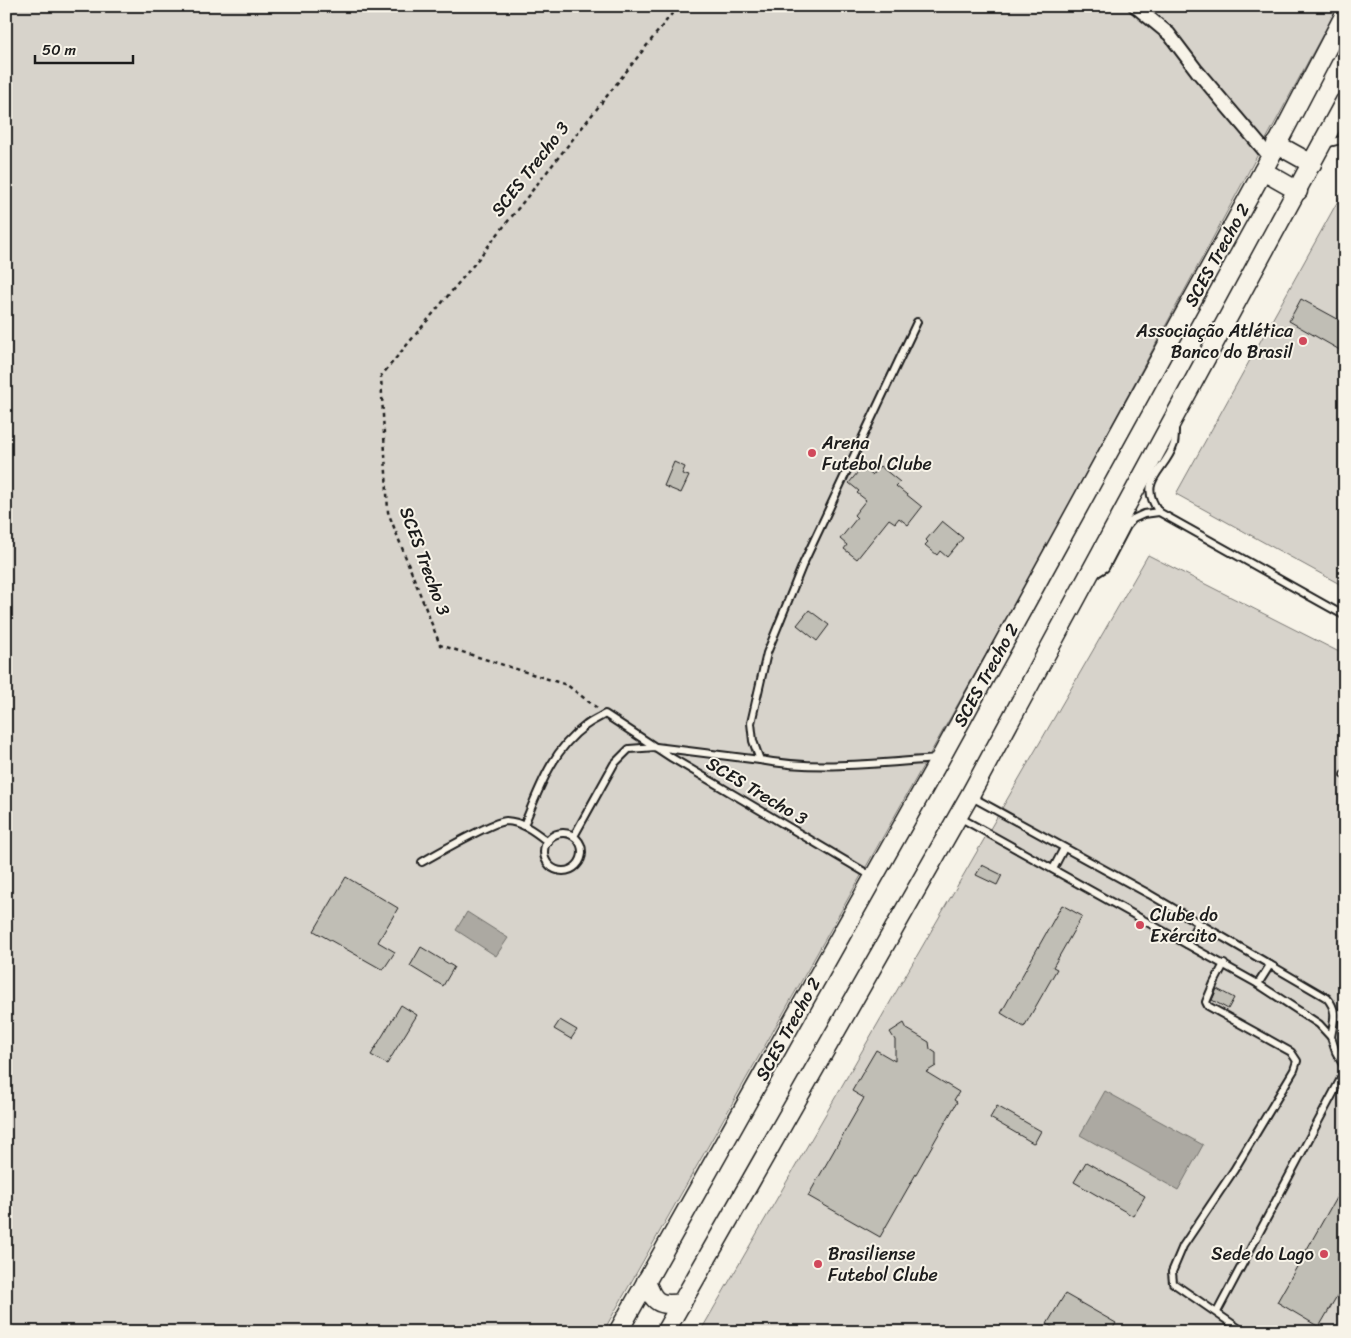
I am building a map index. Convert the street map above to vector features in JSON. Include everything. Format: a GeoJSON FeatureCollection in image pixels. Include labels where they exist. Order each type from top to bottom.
{"type":"FeatureCollection","features":[{"type":"Feature","properties":{"kind":"main road","name":"SCES Trecho 2"},"geometry":{"type":"LineString","coordinates":[[618,1332],[940,759],[1270,157],[1345,14]]}},
{"type":"Feature","properties":{"kind":"main road"},"geometry":{"type":"LineString","coordinates":[[666,1332],[970,795],[1344,107]]}},
{"type":"Feature","properties":{"kind":"main road"},"geometry":{"type":"LineString","coordinates":[[1270,157],[1312,164]]}},
{"type":"Feature","properties":{"kind":"main road"},"geometry":{"type":"LineString","coordinates":[[1270,157],[1298,191]]}},
{"type":"Feature","properties":{"kind":"main road"},"geometry":{"type":"LineString","coordinates":[[646,1281],[651,1296],[658,1302],[666,1305],[682,1303]]}},
{"type":"Feature","properties":{"kind":"street"},"geometry":{"type":"LineString","coordinates":[[1135,6],[1170,34],[1197,71],[1270,157]]}},
{"type":"Feature","properties":{"kind":"lane"},"geometry":{"type":"LineString","coordinates":[[1322,145],[1345,139]]}},
{"type":"Feature","properties":{"kind":"lane"},"geometry":{"type":"LineString","coordinates":[[760,760],[753,741],[752,723],[767,653],[810,549],[917,322]]}},
{"type":"Feature","properties":{"kind":"lane"},"geometry":{"type":"LineString","coordinates":[[1176,416],[1174,444],[1150,486],[1149,496],[1159,512],[1345,616]]}},
{"type":"Feature","properties":{"kind":"lane"},"geometry":{"type":"LineString","coordinates":[[1086,581],[1105,568],[1127,526],[1133,520],[1144,514],[1159,512]]}},
{"type":"Feature","properties":{"kind":"lane","name":"SCES Trecho 3"},"geometry":{"type":"LineString","coordinates":[[605,714],[656,747],[874,878]]}},
{"type":"Feature","properties":{"kind":"lane"},"geometry":{"type":"LineString","coordinates":[[524,825],[545,773],[564,747],[584,726],[605,714]]}},
{"type":"Feature","properties":{"kind":"lane"},"geometry":{"type":"LineString","coordinates":[[574,836],[614,764],[629,749],[656,747],[807,766],[844,766],[940,759]]}},
{"type":"Feature","properties":{"kind":"lane"},"geometry":{"type":"LineString","coordinates":[[970,795],[1327,998],[1332,1004],[1335,1013],[1331,1037]]}},
{"type":"Feature","properties":{"kind":"lane"},"geometry":{"type":"LineString","coordinates":[[958,816],[1258,984],[1319,1024],[1331,1037],[1345,1070],[1216,1312]]}},
{"type":"Feature","properties":{"kind":"lane"},"geometry":{"type":"LineString","coordinates":[[422,862],[504,821],[524,825],[548,842]]}},
{"type":"Feature","properties":{"kind":"lane"},"geometry":{"type":"LineString","coordinates":[[560,834],[574,836],[582,848],[582,856],[579,863],[567,871],[553,868],[545,856],[548,842],[560,834]]}},
{"type":"Feature","properties":{"kind":"lane"},"geometry":{"type":"LineString","coordinates":[[1052,869],[1064,848]]}},
{"type":"Feature","properties":{"kind":"lane"},"geometry":{"type":"LineString","coordinates":[[1187,944],[1198,923]]}},
{"type":"Feature","properties":{"kind":"lane"},"geometry":{"type":"LineString","coordinates":[[1224,964],[1206,1002],[1208,1006],[1291,1052],[1297,1061],[1294,1070],[1234,1170],[1183,1246],[1172,1272],[1173,1283],[1244,1332]]}},
{"type":"Feature","properties":{"kind":"lane"},"geometry":{"type":"LineString","coordinates":[[1258,984],[1270,965]]}},
{"type":"Feature","properties":{"kind":"path","name":"SCES Trecho 3"},"geometry":{"type":"LineString","coordinates":[[605,714],[567,685],[440,645],[388,512],[381,376],[471,268],[678,6]]}},
{"type":"Feature","properties":{"kind":"shaded area"},"geometry":{"type":"Polygon","coordinates":[[[6,6],[1338,6],[1031,575],[603,1332],[6,1332],[6,6]]]}},
{"type":"Feature","properties":{"kind":"shaded area","name":"Associação Atlética Banco do Brasil"},"geometry":{"type":"Polygon","coordinates":[[[1345,188],[1345,587],[1176,494],[1345,188]]]}},
{"type":"Feature","properties":{"kind":"shaded area","name":"Clube do Exército"},"geometry":{"type":"Polygon","coordinates":[[[1148,555],[1345,655],[1345,1332],[700,1332],[1148,555]]]}},
{"type":"Feature","properties":{"kind":"shaded area"},"geometry":{"type":"Polygon","coordinates":[[[467,912],[508,938],[496,956],[456,930],[467,912]]]}},
{"type":"Feature","properties":{"kind":"shaded area"},"geometry":{"type":"Polygon","coordinates":[[[1105,1091],[1203,1145],[1178,1190],[1080,1135],[1105,1091]]]}},
{"type":"Feature","properties":{"kind":"building"},"geometry":{"type":"Polygon","coordinates":[[[1301,299],[1345,323],[1345,353],[1289,321],[1301,299]]]}},
{"type":"Feature","properties":{"kind":"building"},"geometry":{"type":"Polygon","coordinates":[[[674,462],[685,467],[682,474],[689,476],[681,493],[664,486],[674,462]]]}},
{"type":"Feature","properties":{"kind":"building"},"geometry":{"type":"Polygon","coordinates":[[[880,466],[900,482],[896,486],[922,507],[908,525],[899,518],[895,523],[889,519],[857,559],[844,549],[847,545],[840,539],[857,518],[854,515],[866,500],[849,483],[862,467],[872,475],[880,466]]]}},
{"type":"Feature","properties":{"kind":"building"},"geometry":{"type":"Polygon","coordinates":[[[942,521],[963,538],[947,557],[940,551],[937,555],[925,545],[928,542],[926,540],[942,521]]]}},
{"type":"Feature","properties":{"kind":"building"},"geometry":{"type":"Polygon","coordinates":[[[809,610],[829,625],[817,641],[797,625],[809,610]]]}},
{"type":"Feature","properties":{"kind":"building"},"geometry":{"type":"Polygon","coordinates":[[[982,865],[1002,875],[997,885],[976,875],[982,865]]]}},
{"type":"Feature","properties":{"kind":"building"},"geometry":{"type":"Polygon","coordinates":[[[346,877],[398,908],[378,942],[395,952],[383,970],[314,931],[346,877]]]}},
{"type":"Feature","properties":{"kind":"building"},"geometry":{"type":"Polygon","coordinates":[[[1062,905],[1082,916],[1053,967],[1057,969],[1024,1027],[1001,1013],[1062,905]]]}},
{"type":"Feature","properties":{"kind":"building"},"geometry":{"type":"Polygon","coordinates":[[[421,947],[454,967],[443,986],[410,966],[421,947]]]}},
{"type":"Feature","properties":{"kind":"building"},"geometry":{"type":"Polygon","coordinates":[[[1217,989],[1234,998],[1228,1009],[1212,1000],[1217,989]]]}},
{"type":"Feature","properties":{"kind":"building"},"geometry":{"type":"Polygon","coordinates":[[[401,1005],[417,1015],[387,1064],[371,1055],[401,1005]]]}},
{"type":"Feature","properties":{"kind":"building"},"geometry":{"type":"Polygon","coordinates":[[[560,1020],[577,1030],[571,1039],[554,1029],[560,1020]]]}},
{"type":"Feature","properties":{"kind":"building"},"geometry":{"type":"Polygon","coordinates":[[[904,1023],[907,1029],[929,1042],[930,1049],[936,1053],[936,1066],[926,1072],[959,1092],[954,1100],[957,1102],[880,1237],[808,1196],[864,1098],[852,1091],[876,1050],[895,1061],[895,1040],[890,1032],[904,1023]]]}},
{"type":"Feature","properties":{"kind":"building"},"geometry":{"type":"Polygon","coordinates":[[[997,1106],[1041,1131],[1035,1142],[1033,1143],[990,1118],[997,1106]]]}},
{"type":"Feature","properties":{"kind":"building"},"geometry":{"type":"Polygon","coordinates":[[[1086,1162],[1145,1196],[1133,1216],[1074,1182],[1086,1162]]]}},
{"type":"Feature","properties":{"kind":"building","name":"Sede do Lago"},"geometry":{"type":"Polygon","coordinates":[[[1345,1182],[1345,1282],[1319,1327],[1277,1302],[1345,1182]]]}},
{"type":"Feature","properties":{"kind":"building"},"geometry":{"type":"Polygon","coordinates":[[[1065,1294],[1116,1323],[1111,1332],[1060,1332],[1047,1324],[1065,1294]]]}},
{"type":"Feature","properties":{"kind":"place","name":"Associação Atlética Banco do Brasil"},"geometry":{"type":"Point","coordinates":[1303,341]}},
{"type":"Feature","properties":{"kind":"place","name":"Arena Futebol Clube"},"geometry":{"type":"Point","coordinates":[812,453]}},
{"type":"Feature","properties":{"kind":"place","name":"Clube do Exército"},"geometry":{"type":"Point","coordinates":[1140,925]}},
{"type":"Feature","properties":{"kind":"place","name":"Sede do Lago"},"geometry":{"type":"Point","coordinates":[1324,1254]}},
{"type":"Feature","properties":{"kind":"place","name":"Brasiliense Futebol Clube"},"geometry":{"type":"Point","coordinates":[818,1264]}}]}
